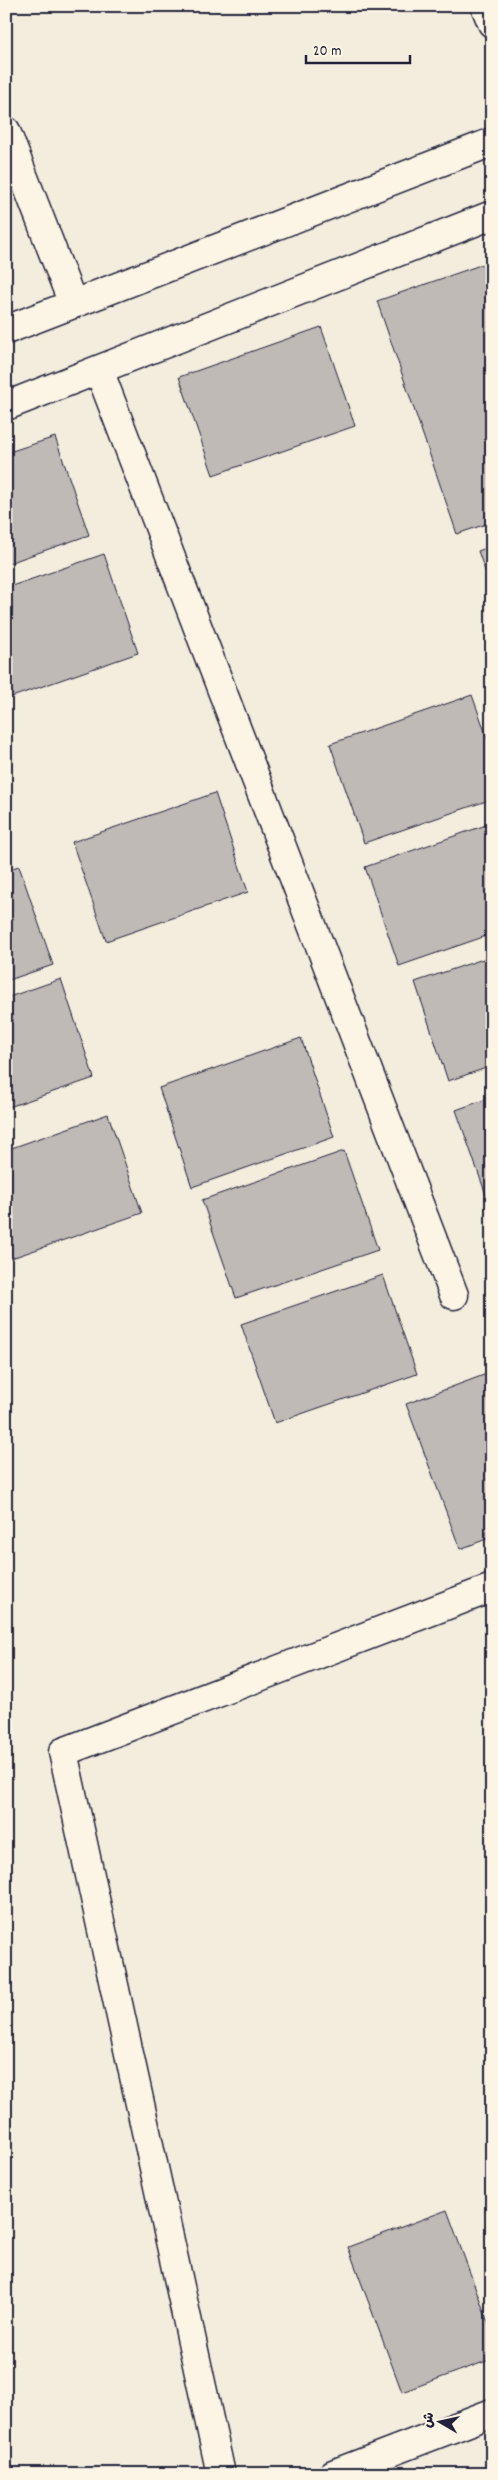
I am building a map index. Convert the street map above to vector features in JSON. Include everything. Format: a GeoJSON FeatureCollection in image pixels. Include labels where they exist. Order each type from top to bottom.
{"type":"FeatureCollection","features":[{"type":"Feature","properties":{"kind":"street"},"geometry":{"type":"LineString","coordinates":[[485,6],[492,23]]}},
{"type":"Feature","properties":{"kind":"street"},"geometry":{"type":"LineString","coordinates":[[6,131],[73,304]]}},
{"type":"Feature","properties":{"kind":"street"},"geometry":{"type":"LineString","coordinates":[[6,330],[492,142]]}},
{"type":"Feature","properties":{"kind":"street"},"geometry":{"type":"LineString","coordinates":[[6,406],[492,215]]}},
{"type":"Feature","properties":{"kind":"street"},"geometry":{"type":"LineString","coordinates":[[99,370],[454,1295]]}},
{"type":"Feature","properties":{"kind":"street"},"geometry":{"type":"LineString","coordinates":[[222,2474],[63,1752],[492,1588]]}},
{"type":"Feature","properties":{"kind":"street"},"geometry":{"type":"LineString","coordinates":[[333,2474],[492,2413]]}},
{"type":"Feature","properties":{"kind":"building"},"geometry":{"type":"Polygon","coordinates":[[[492,261],[492,522],[457,534],[377,301],[492,261]]]}},
{"type":"Feature","properties":{"kind":"building"},"geometry":{"type":"Polygon","coordinates":[[[321,327],[355,426],[213,475],[179,377],[321,327]]]}},
{"type":"Feature","properties":{"kind":"building"},"geometry":{"type":"Polygon","coordinates":[[[55,437],[89,535],[6,564],[6,453],[55,437]]]}},
{"type":"Feature","properties":{"kind":"building"},"geometry":{"type":"Polygon","coordinates":[[[492,546],[492,590],[478,551],[492,546]]]}},
{"type":"Feature","properties":{"kind":"building"},"geometry":{"type":"Polygon","coordinates":[[[104,554],[138,653],[6,699],[6,588],[104,554]]]}},
{"type":"Feature","properties":{"kind":"building"},"geometry":{"type":"Polygon","coordinates":[[[472,695],[492,751],[492,799],[364,843],[330,744],[472,695]]]}},
{"type":"Feature","properties":{"kind":"building"},"geometry":{"type":"Polygon","coordinates":[[[215,793],[248,892],[106,941],[72,842],[215,793]]]}},
{"type":"Feature","properties":{"kind":"building"},"geometry":{"type":"Polygon","coordinates":[[[492,823],[492,934],[399,966],[365,867],[492,823]]]}},
{"type":"Feature","properties":{"kind":"building"},"geometry":{"type":"Polygon","coordinates":[[[19,866],[53,965],[6,981],[6,870],[19,866]]]}},
{"type":"Feature","properties":{"kind":"building"},"geometry":{"type":"Polygon","coordinates":[[[492,956],[492,1066],[448,1081],[415,982],[492,956]]]}},
{"type":"Feature","properties":{"kind":"building"},"geometry":{"type":"Polygon","coordinates":[[[61,979],[94,1078],[6,1108],[6,998],[61,979]]]}},
{"type":"Feature","properties":{"kind":"building"},"geometry":{"type":"Polygon","coordinates":[[[301,1038],[334,1137],[192,1187],[159,1088],[301,1038]]]}},
{"type":"Feature","properties":{"kind":"building"},"geometry":{"type":"Polygon","coordinates":[[[492,1097],[492,1208],[491,1209],[456,1110],[492,1097]]]}},
{"type":"Feature","properties":{"kind":"building"},"geometry":{"type":"Polygon","coordinates":[[[108,1114],[142,1213],[6,1260],[6,1150],[108,1114]]]}},
{"type":"Feature","properties":{"kind":"building"},"geometry":{"type":"Polygon","coordinates":[[[344,1151],[378,1250],[236,1298],[202,1200],[344,1151]]]}},
{"type":"Feature","properties":{"kind":"building"},"geometry":{"type":"Polygon","coordinates":[[[383,1275],[417,1374],[275,1423],[241,1324],[383,1275]]]}},
{"type":"Feature","properties":{"kind":"building"},"geometry":{"type":"Polygon","coordinates":[[[492,1372],[492,1537],[460,1549],[406,1404],[492,1372]]]}},
{"type":"Feature","properties":{"kind":"building"},"geometry":{"type":"Polygon","coordinates":[[[447,2210],[492,2333],[492,2359],[402,2392],[348,2247],[447,2210]]]}}]}
